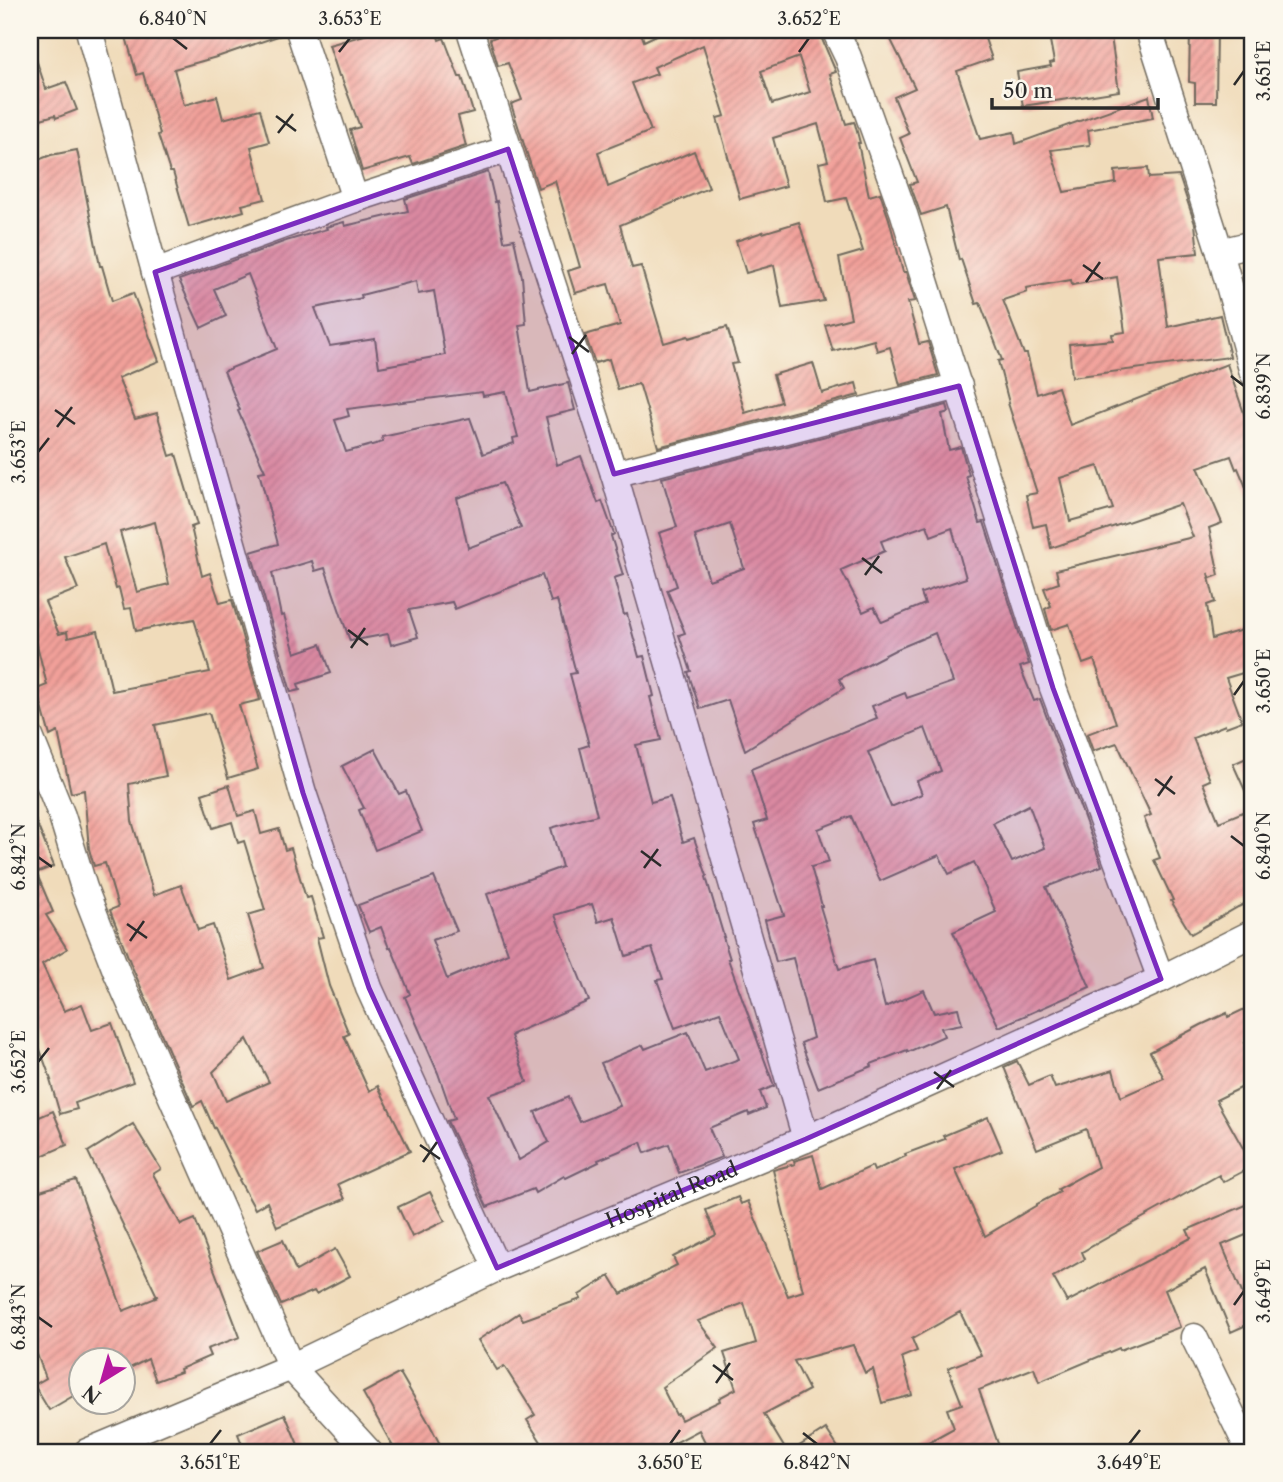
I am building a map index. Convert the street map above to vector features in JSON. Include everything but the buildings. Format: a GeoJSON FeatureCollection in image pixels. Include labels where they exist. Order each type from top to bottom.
{"type":"FeatureCollection","features":[{"type":"Feature","properties":{"kind":"street"},"geometry":{"type":"LineString","coordinates":[[89,30],[303,793],[369,988],[497,1268]]}},
{"type":"Feature","properties":{"kind":"street"},"geometry":{"type":"LineString","coordinates":[[299,30],[355,198]]}},
{"type":"Feature","properties":{"kind":"street"},"geometry":{"type":"LineString","coordinates":[[470,30],[614,474],[806,1139]]}},
{"type":"Feature","properties":{"kind":"street"},"geometry":{"type":"LineString","coordinates":[[835,30],[848,57],[904,214],[1053,688],[1161,979]]}},
{"type":"Feature","properties":{"kind":"street"},"geometry":{"type":"LineString","coordinates":[[1149,30],[1220,252],[1253,373]]}},
{"type":"Feature","properties":{"kind":"street"},"geometry":{"type":"LineString","coordinates":[[155,272],[355,198],[508,149]]}},
{"type":"Feature","properties":{"kind":"street"},"geometry":{"type":"LineString","coordinates":[[1220,252],[1253,244]]}},
{"type":"Feature","properties":{"kind":"street"},"geometry":{"type":"LineString","coordinates":[[614,474],[959,386]]}},
{"type":"Feature","properties":{"kind":"street"},"geometry":{"type":"LineString","coordinates":[[30,737],[62,816],[84,888],[117,973],[291,1367],[369,1452]]}},
{"type":"Feature","properties":{"kind":"street","name":"Hospital Road"},"geometry":{"type":"LineString","coordinates":[[87,1452],[291,1367],[497,1268],[806,1139],[1161,979],[1253,933]]}},
{"type":"Feature","properties":{"kind":"street"},"geometry":{"type":"LineString","coordinates":[[1194,1337],[1250,1452]]}},
{"type":"Feature","properties":{"kind":"highlighted area"},"geometry":{"type":"Polygon","coordinates":[[[508,149],[614,474],[959,386],[1053,688],[1161,979],[806,1139],[497,1268],[369,988],[303,793],[155,272],[508,149]]]}}]}
